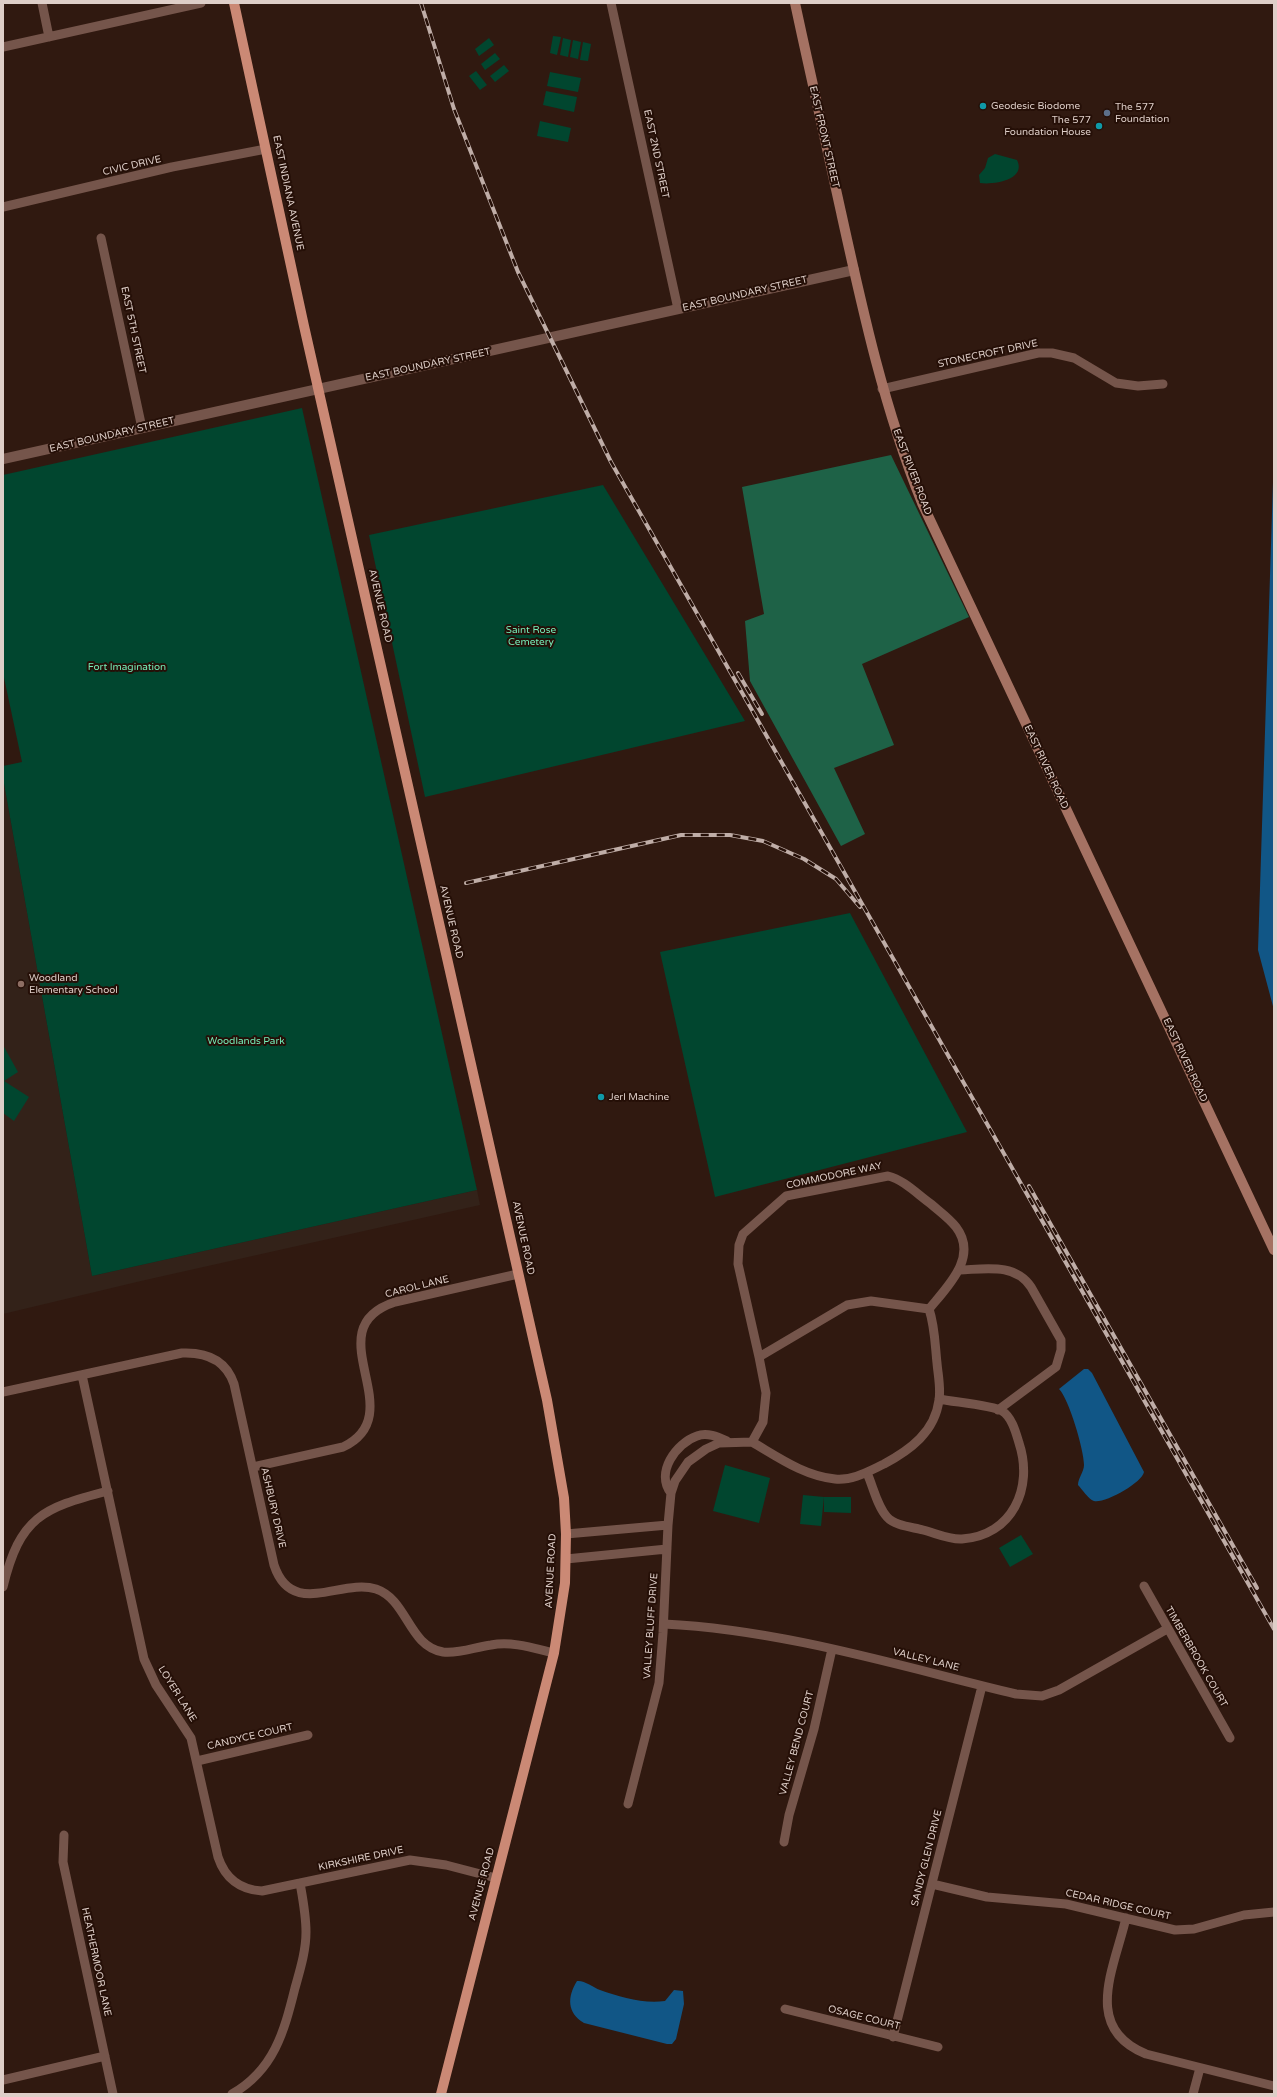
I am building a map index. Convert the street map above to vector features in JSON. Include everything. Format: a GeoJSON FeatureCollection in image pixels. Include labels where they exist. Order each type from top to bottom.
{"type":"FeatureCollection","features":[{"type":"Feature","properties":{"kind":"main road","name":"EAST INDIANA AVENUE"},"geometry":{"type":"LineString","coordinates":[[234,3],[318,389]]}},
{"type":"Feature","properties":{"kind":"main road","name":"EAST FRONT STREET"},"geometry":{"type":"LineString","coordinates":[[795,3],[854,270]]}},
{"type":"Feature","properties":{"kind":"main road","name":"EAST RIVER ROAD"},"geometry":{"type":"LineString","coordinates":[[854,270],[882,389],[900,447],[922,503],[1274,1250]]}},
{"type":"Feature","properties":{"kind":"main road","name":"AVENUE ROAD"},"geometry":{"type":"LineString","coordinates":[[318,389],[518,1274],[557,1452],[564,1498],[566,1559],[561,1614],[554,1653],[441,2094]]}},
{"type":"Feature","properties":{"kind":"street"},"geometry":{"type":"LineString","coordinates":[[42,3],[49,37]]}},
{"type":"Feature","properties":{"kind":"street"},"geometry":{"type":"LineString","coordinates":[[3,47],[200,3]]}},
{"type":"Feature","properties":{"kind":"street","name":"EAST 2ND STREET"},"geometry":{"type":"LineString","coordinates":[[611,3],[678,309]]}},
{"type":"Feature","properties":{"kind":"street","name":"CIVIC DRIVE"},"geometry":{"type":"LineString","coordinates":[[3,207],[172,168],[266,149]]}},
{"type":"Feature","properties":{"kind":"street","name":"EAST 5TH STREET"},"geometry":{"type":"LineString","coordinates":[[101,238],[142,428]]}},
{"type":"Feature","properties":{"kind":"street","name":"EAST BOUNDARY STREET"},"geometry":{"type":"LineString","coordinates":[[3,459],[854,270]]}},
{"type":"Feature","properties":{"kind":"street","name":"STONECROFT DRIVE"},"geometry":{"type":"LineString","coordinates":[[882,389],[1038,353],[1051,352],[1074,358],[1116,383],[1138,386],[1164,384]]}},
{"type":"Feature","properties":{"kind":"street","name":"COMMODORE WAY"},"geometry":{"type":"LineString","coordinates":[[759,1357],[738,1264],[739,1245],[743,1234],[786,1196],[888,1176],[895,1178],[902,1181],[951,1220],[957,1228],[962,1236],[963,1249],[960,1270]]}},
{"type":"Feature","properties":{"kind":"street"},"geometry":{"type":"LineString","coordinates":[[752,1442],[763,1422],[766,1393],[759,1357],[847,1305],[871,1301],[929,1309],[960,1270],[1009,1269],[1018,1273],[1026,1279],[1061,1340],[1061,1350],[1056,1367],[998,1410]]}},
{"type":"Feature","properties":{"kind":"street","name":"CAROL LANE"},"geometry":{"type":"LineString","coordinates":[[253,1467],[343,1447],[355,1440],[364,1430],[369,1418],[371,1405],[360,1349],[360,1337],[366,1322],[376,1310],[396,1302],[518,1274]]}},
{"type":"Feature","properties":{"kind":"street","name":"VALLEY BLUFF DRIVE"},"geometry":{"type":"LineString","coordinates":[[628,1804],[659,1683],[664,1624],[668,1525],[671,1493],[679,1474],[697,1454],[719,1442],[727,1441],[752,1442],[798,1468],[816,1475],[836,1480],[847,1479],[867,1472],[903,1454],[918,1442],[931,1424],[940,1399],[934,1325],[929,1309]]}},
{"type":"Feature","properties":{"kind":"street","name":"ASHBURY DRIVE"},"geometry":{"type":"LineString","coordinates":[[3,1392],[182,1353],[199,1353],[212,1358],[224,1366],[232,1377],[274,1565],[280,1577],[289,1587],[308,1594],[319,1594],[360,1587],[382,1592],[394,1600],[423,1642],[429,1647],[443,1652],[458,1652],[491,1644],[506,1644],[554,1653]]}},
{"type":"Feature","properties":{"kind":"street","name":"LOYER LANE"},"geometry":{"type":"LineString","coordinates":[[82,1375],[144,1659],[156,1685],[191,1738],[218,1857],[227,1875],[243,1887],[256,1891],[269,1891],[300,1883]]}},
{"type":"Feature","properties":{"kind":"street"},"geometry":{"type":"LineString","coordinates":[[867,1472],[882,1510],[893,1522],[960,1540],[984,1535],[999,1525],[1012,1512],[1022,1492],[1024,1463],[1021,1449],[1008,1416],[998,1410],[940,1399]]}},
{"type":"Feature","properties":{"kind":"street","name":"VALLEY BLUFF DRIVE"},"geometry":{"type":"LineString","coordinates":[[671,1493],[666,1484],[665,1469],[671,1458],[682,1446],[698,1435],[705,1434],[727,1441]]}},
{"type":"Feature","properties":{"kind":"street"},"geometry":{"type":"LineString","coordinates":[[3,1587],[17,1544],[34,1522],[60,1505],[108,1491]]}},
{"type":"Feature","properties":{"kind":"street"},"geometry":{"type":"LineString","coordinates":[[566,1534],[668,1525]]}},
{"type":"Feature","properties":{"kind":"street"},"geometry":{"type":"LineString","coordinates":[[566,1559],[667,1549]]}},
{"type":"Feature","properties":{"kind":"street","name":"TIMBERBROOK COURT"},"geometry":{"type":"LineString","coordinates":[[1144,1586],[1230,1738]]}},
{"type":"Feature","properties":{"kind":"street","name":"VALLEY LANE"},"geometry":{"type":"LineString","coordinates":[[664,1624],[744,1631],[832,1649],[1029,1696],[1047,1695],[1096,1671],[1167,1629]]}},
{"type":"Feature","properties":{"kind":"street","name":"VALLEY BEND COURT"},"geometry":{"type":"LineString","coordinates":[[784,1842],[788,1815],[814,1729],[832,1649]]}},
{"type":"Feature","properties":{"kind":"street","name":"SANDY GLEN DRIVE"},"geometry":{"type":"LineString","coordinates":[[893,2037],[982,1686]]}},
{"type":"Feature","properties":{"kind":"street","name":"CANDYCE COURT"},"geometry":{"type":"LineString","coordinates":[[197,1761],[308,1735]]}},
{"type":"Feature","properties":{"kind":"street","name":"HEATHERMOOR LANE"},"geometry":{"type":"LineString","coordinates":[[64,1835],[63,1862],[113,2094]]}},
{"type":"Feature","properties":{"kind":"street","name":"KIRKSHIRE DRIVE"},"geometry":{"type":"LineString","coordinates":[[300,1883],[410,1860],[446,1865],[496,1878]]}},
{"type":"Feature","properties":{"kind":"street"},"geometry":{"type":"LineString","coordinates":[[232,2094],[246,2084],[266,2064],[285,2029],[304,1947],[305,1912],[300,1883]]}},
{"type":"Feature","properties":{"kind":"street","name":"CEDAR RIDGE COURT"},"geometry":{"type":"LineString","coordinates":[[932,1884],[987,1897],[1066,1904],[1175,1930],[1186,1931],[1244,1915],[1274,1912]]}},
{"type":"Feature","properties":{"kind":"street"},"geometry":{"type":"LineString","coordinates":[[1126,1918],[1107,1995],[1107,2008],[1112,2027],[1119,2037],[1134,2049],[1146,2054],[1274,2086]]}},
{"type":"Feature","properties":{"kind":"street","name":"OSAGE COURT"},"geometry":{"type":"LineString","coordinates":[[785,2009],[938,2047]]}},
{"type":"Feature","properties":{"kind":"street"},"geometry":{"type":"LineString","coordinates":[[3,2080],[105,2056]]}},
{"type":"Feature","properties":{"kind":"street"},"geometry":{"type":"LineString","coordinates":[[1193,2094],[1200,2068]]}},
{"type":"Feature","properties":{"kind":"shaded area","name":"Woodland Elementary School"},"geometry":{"type":"Polygon","coordinates":[[[3,778],[92,1276],[477,1190],[480,1205],[141,1281],[3,1314],[3,778]]]}},
{"type":"Feature","properties":{"kind":"green space"},"geometry":{"type":"Polygon","coordinates":[[[553,36],[561,37],[557,55],[550,53],[553,36]]]}},
{"type":"Feature","properties":{"kind":"green space"},"geometry":{"type":"Polygon","coordinates":[[[489,38],[494,45],[479,56],[475,49],[489,38]]]}},
{"type":"Feature","properties":{"kind":"green space"},"geometry":{"type":"Polygon","coordinates":[[[563,38],[571,40],[568,57],[560,55],[563,38]]]}},
{"type":"Feature","properties":{"kind":"green space"},"geometry":{"type":"Polygon","coordinates":[[[573,40],[581,42],[578,59],[570,57],[573,40]]]}},
{"type":"Feature","properties":{"kind":"green space"},"geometry":{"type":"Polygon","coordinates":[[[583,42],[591,44],[588,61],[580,60],[583,42]]]}},
{"type":"Feature","properties":{"kind":"green space"},"geometry":{"type":"Polygon","coordinates":[[[495,53],[500,59],[485,70],[481,64],[495,53]]]}},
{"type":"Feature","properties":{"kind":"green space"},"geometry":{"type":"Polygon","coordinates":[[[504,65],[509,71],[495,82],[490,76],[504,65]]]}},
{"type":"Feature","properties":{"kind":"green space"},"geometry":{"type":"Polygon","coordinates":[[[476,71],[487,85],[480,90],[469,76],[476,71]]]}},
{"type":"Feature","properties":{"kind":"green space"},"geometry":{"type":"Polygon","coordinates":[[[550,72],[581,78],[578,92],[547,86],[550,72]]]}},
{"type":"Feature","properties":{"kind":"green space"},"geometry":{"type":"Polygon","coordinates":[[[546,91],[577,97],[574,112],[543,105],[546,91]]]}},
{"type":"Feature","properties":{"kind":"green space"},"geometry":{"type":"Polygon","coordinates":[[[540,121],[571,128],[568,142],[537,136],[540,121]]]}},
{"type":"Feature","properties":{"kind":"green space"},"geometry":{"type":"Polygon","coordinates":[[[995,154],[1017,160],[1019,167],[1017,172],[1013,177],[1007,180],[993,183],[980,183],[979,175],[985,168],[988,158],[995,154]]]}},
{"type":"Feature","properties":{"kind":"green space","name":"Woodlands Park"},"geometry":{"type":"Polygon","coordinates":[[[302,408],[477,1190],[92,1276],[3,778],[3,766],[22,762],[3,673],[3,475],[302,408]]]}},
{"type":"Feature","properties":{"kind":"green space"},"geometry":{"type":"Polygon","coordinates":[[[891,455],[969,617],[862,664],[894,745],[834,768],[865,834],[841,846],[750,681],[745,621],[764,614],[742,487],[891,455]]]}},
{"type":"Feature","properties":{"kind":"green space","name":"Saint Rose Cemetery"},"geometry":{"type":"Polygon","coordinates":[[[603,485],[745,721],[425,797],[369,535],[603,485]]]}},
{"type":"Feature","properties":{"kind":"green space"},"geometry":{"type":"Polygon","coordinates":[[[850,913],[967,1132],[715,1197],[660,952],[850,913]]]}},
{"type":"Feature","properties":{"kind":"green space"},"geometry":{"type":"Polygon","coordinates":[[[3,1045],[18,1072],[4,1081],[29,1097],[14,1121],[3,1113],[3,1045]]]}},
{"type":"Feature","properties":{"kind":"green space"},"geometry":{"type":"Polygon","coordinates":[[[725,1465],[770,1478],[759,1523],[713,1511],[725,1465]]]}},
{"type":"Feature","properties":{"kind":"green space"},"geometry":{"type":"Polygon","coordinates":[[[803,1495],[824,1497],[821,1526],[800,1524],[803,1495]]]}},
{"type":"Feature","properties":{"kind":"green space"},"geometry":{"type":"Polygon","coordinates":[[[824,1497],[851,1497],[851,1513],[824,1512],[824,1497]]]}},
{"type":"Feature","properties":{"kind":"green space"},"geometry":{"type":"Polygon","coordinates":[[[1021,1535],[1033,1554],[1010,1567],[999,1548],[1021,1535]]]}},
{"type":"Feature","properties":{"kind":"water"},"geometry":{"type":"Polygon","coordinates":[[[1274,451],[1274,1010],[1258,950],[1274,451]]]}},
{"type":"Feature","properties":{"kind":"water"},"geometry":{"type":"Polygon","coordinates":[[[1084,1369],[1088,1369],[1092,1373],[1144,1472],[1142,1477],[1130,1487],[1114,1496],[1099,1501],[1094,1501],[1090,1498],[1078,1485],[1084,1465],[1082,1448],[1071,1413],[1059,1389],[1084,1369]]]}},
{"type":"Feature","properties":{"kind":"water"},"geometry":{"type":"Polygon","coordinates":[[[577,1981],[616,1995],[648,2002],[665,2001],[674,1990],[683,1991],[684,2004],[676,2039],[672,2044],[667,2044],[584,2023],[574,2014],[570,2004],[571,1993],[577,1981]]]}},
{"type":"Feature","properties":{"kind":"railway"},"geometry":{"type":"LineString","coordinates":[[421,3],[454,109],[518,272],[611,462],[1274,1629]]}},
{"type":"Feature","properties":{"kind":"railway"},"geometry":{"type":"LineString","coordinates":[[738,673],[762,714]]}},
{"type":"Feature","properties":{"kind":"railway"},"geometry":{"type":"LineString","coordinates":[[466,883],[681,835],[730,835],[763,841],[804,859],[836,879],[860,907]]}},
{"type":"Feature","properties":{"kind":"railway"},"geometry":{"type":"LineString","coordinates":[[1029,1186],[1257,1588]]}},
{"type":"Feature","properties":{"kind":"place","name":"Geodesic Biodome"},"geometry":{"type":"Point","coordinates":[983,106]}},
{"type":"Feature","properties":{"kind":"place","name":"The 577 Foundation"},"geometry":{"type":"Point","coordinates":[1107,113]}},
{"type":"Feature","properties":{"kind":"place","name":"The 577 Foundation House"},"geometry":{"type":"Point","coordinates":[1099,126]}},
{"type":"Feature","properties":{"kind":"place","name":"Woodland Elementary School"},"geometry":{"type":"Point","coordinates":[21,984]}},
{"type":"Feature","properties":{"kind":"place","name":"Jerl Machine"},"geometry":{"type":"Point","coordinates":[601,1097]}},
{"type":"Feature","properties":{"kind":"park label","name":"Fort Imagination"},"geometry":{"type":"Point","coordinates":[127,667]}}]}
